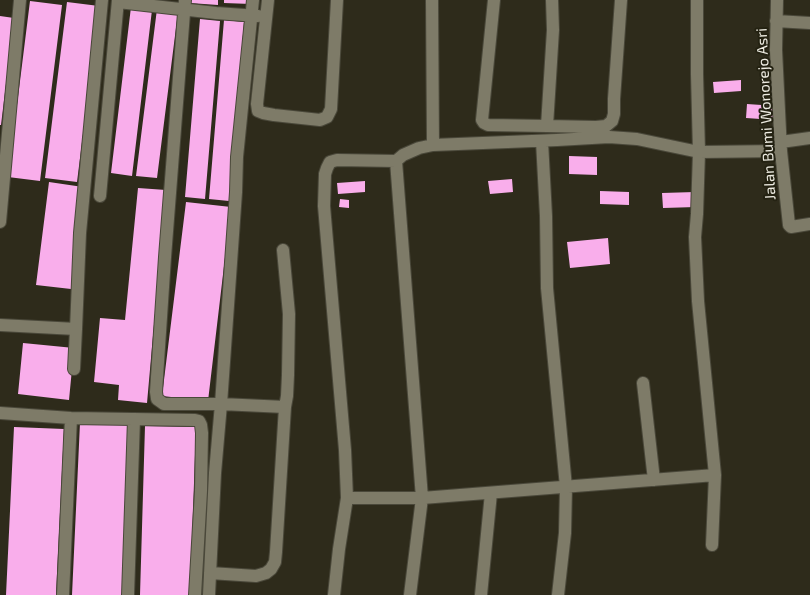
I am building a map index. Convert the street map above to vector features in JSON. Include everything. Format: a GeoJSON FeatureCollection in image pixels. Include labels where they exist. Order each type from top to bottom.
{"type":"FeatureCollection","features":[{"type":"Feature","properties":{"kind":"street"},"geometry":{"type":"LineString","coordinates":[[0,222],[20,0]]}},
{"type":"Feature","properties":{"kind":"street"},"geometry":{"type":"LineString","coordinates":[[74,369],[80,233],[102,0]]}},
{"type":"Feature","properties":{"kind":"street"},"geometry":{"type":"LineString","coordinates":[[209,595],[236,192],[237,157],[253,0]]}},
{"type":"Feature","properties":{"kind":"street"},"geometry":{"type":"LineString","coordinates":[[268,0],[257,104],[258,110],[263,113],[274,115],[320,120],[327,117],[331,108],[337,0]]}},
{"type":"Feature","properties":{"kind":"street"},"geometry":{"type":"LineString","coordinates":[[432,0],[434,145]]}},
{"type":"Feature","properties":{"kind":"street"},"geometry":{"type":"LineString","coordinates":[[494,0],[482,120],[484,123],[488,125],[596,127],[606,126],[612,121],[614,114],[621,0]]}},
{"type":"Feature","properties":{"kind":"street"},"geometry":{"type":"LineString","coordinates":[[547,126],[553,30],[552,0]]}},
{"type":"Feature","properties":{"kind":"street"},"geometry":{"type":"LineString","coordinates":[[697,0],[699,152],[696,237],[698,294],[715,475],[712,544]]}},
{"type":"Feature","properties":{"kind":"street","name":"Jalan Bumi Wonorejo Asri"},"geometry":{"type":"LineString","coordinates":[[777,0],[776,50],[781,147],[790,226],[810,224]]}},
{"type":"Feature","properties":{"kind":"street"},"geometry":{"type":"LineString","coordinates":[[100,196],[118,1],[185,5],[251,16],[267,17]]}},
{"type":"Feature","properties":{"kind":"street"},"geometry":{"type":"LineString","coordinates":[[185,5],[164,257],[156,392],[158,399],[164,404],[221,404],[285,407]]}},
{"type":"Feature","properties":{"kind":"street"},"geometry":{"type":"LineString","coordinates":[[776,21],[810,23]]}},
{"type":"Feature","properties":{"kind":"street"},"geometry":{"type":"LineString","coordinates":[[334,595],[346,498],[345,450],[324,206],[325,174],[330,162],[338,160],[396,161],[403,155],[419,148],[434,145],[609,137],[637,139],[699,152],[781,147],[810,138]]}},
{"type":"Feature","properties":{"kind":"street"},"geometry":{"type":"LineString","coordinates":[[542,141],[546,216],[547,288],[566,487],[565,533],[558,595]]}},
{"type":"Feature","properties":{"kind":"street"},"geometry":{"type":"LineString","coordinates":[[396,161],[422,498],[410,595]]}},
{"type":"Feature","properties":{"kind":"street"},"geometry":{"type":"LineString","coordinates":[[210,573],[256,576],[266,573],[271,569],[275,562],[288,375],[289,314],[284,250]]}},
{"type":"Feature","properties":{"kind":"street"},"geometry":{"type":"LineString","coordinates":[[0,325],[76,329]]}},
{"type":"Feature","properties":{"kind":"street"},"geometry":{"type":"LineString","coordinates":[[643,383],[654,480]]}},
{"type":"Feature","properties":{"kind":"street"},"geometry":{"type":"LineString","coordinates":[[0,414],[71,418],[199,421],[202,433],[201,491],[195,595]]}},
{"type":"Feature","properties":{"kind":"street"},"geometry":{"type":"LineString","coordinates":[[63,595],[71,418]]}},
{"type":"Feature","properties":{"kind":"street"},"geometry":{"type":"LineString","coordinates":[[128,595],[134,419]]}},
{"type":"Feature","properties":{"kind":"street"},"geometry":{"type":"LineString","coordinates":[[346,498],[422,498],[715,475]]}},
{"type":"Feature","properties":{"kind":"street"},"geometry":{"type":"LineString","coordinates":[[481,595],[492,493]]}},
{"type":"Feature","properties":{"kind":"building"},"geometry":{"type":"Polygon","coordinates":[[[191,0],[218,0],[218,5],[190,3],[191,0]]]}},
{"type":"Feature","properties":{"kind":"building"},"geometry":{"type":"Polygon","coordinates":[[[224,0],[251,0],[251,4],[224,3],[224,0]]]}},
{"type":"Feature","properties":{"kind":"building"},"geometry":{"type":"Polygon","coordinates":[[[30,1],[62,5],[40,181],[8,177],[30,1]]]}},
{"type":"Feature","properties":{"kind":"building"},"geometry":{"type":"Polygon","coordinates":[[[67,2],[99,6],[77,182],[45,178],[67,2]]]}},
{"type":"Feature","properties":{"kind":"building"},"geometry":{"type":"Polygon","coordinates":[[[131,7],[152,10],[132,176],[111,173],[131,7]]]}},
{"type":"Feature","properties":{"kind":"building"},"geometry":{"type":"Polygon","coordinates":[[[157,9],[178,12],[157,178],[136,176],[157,9]]]}},
{"type":"Feature","properties":{"kind":"building"},"geometry":{"type":"Polygon","coordinates":[[[0,16],[14,18],[1,125],[0,125],[0,16]]]}},
{"type":"Feature","properties":{"kind":"building"},"geometry":{"type":"Polygon","coordinates":[[[200,19],[220,21],[205,199],[185,197],[200,19]]]}},
{"type":"Feature","properties":{"kind":"building"},"geometry":{"type":"Polygon","coordinates":[[[224,20],[244,22],[229,201],[209,199],[224,20]]]}},
{"type":"Feature","properties":{"kind":"building"},"geometry":{"type":"Polygon","coordinates":[[[741,80],[741,91],[714,93],[713,82],[741,80]]]}},
{"type":"Feature","properties":{"kind":"building"},"geometry":{"type":"Polygon","coordinates":[[[747,104],[776,106],[775,120],[746,118],[747,104]]]}},
{"type":"Feature","properties":{"kind":"building"},"geometry":{"type":"Polygon","coordinates":[[[569,156],[597,157],[597,175],[569,174],[569,156]]]}},
{"type":"Feature","properties":{"kind":"building"},"geometry":{"type":"Polygon","coordinates":[[[512,179],[513,192],[490,194],[488,181],[512,179]]]}},
{"type":"Feature","properties":{"kind":"building"},"geometry":{"type":"Polygon","coordinates":[[[365,181],[365,192],[338,194],[337,183],[365,181]]]}},
{"type":"Feature","properties":{"kind":"building"},"geometry":{"type":"Polygon","coordinates":[[[49,182],[83,187],[71,289],[36,285],[49,182]]]}},
{"type":"Feature","properties":{"kind":"building"},"geometry":{"type":"Polygon","coordinates":[[[138,188],[166,190],[147,403],[118,400],[119,385],[94,382],[100,318],[125,320],[138,188]]]}},
{"type":"Feature","properties":{"kind":"building"},"geometry":{"type":"Polygon","coordinates":[[[600,191],[629,192],[629,205],[600,204],[600,191]]]}},
{"type":"Feature","properties":{"kind":"building"},"geometry":{"type":"Polygon","coordinates":[[[695,192],[696,207],[663,208],[662,193],[695,192]]]}},
{"type":"Feature","properties":{"kind":"building"},"geometry":{"type":"Polygon","coordinates":[[[340,199],[349,200],[349,208],[339,207],[340,199]]]}},
{"type":"Feature","properties":{"kind":"building"},"geometry":{"type":"Polygon","coordinates":[[[186,202],[231,207],[208,401],[162,396],[186,202]]]}},
{"type":"Feature","properties":{"kind":"building"},"geometry":{"type":"Polygon","coordinates":[[[608,238],[610,264],[570,268],[567,242],[608,238]]]}},
{"type":"Feature","properties":{"kind":"building"},"geometry":{"type":"Polygon","coordinates":[[[23,343],[74,348],[69,400],[18,394],[23,343]]]}},
{"type":"Feature","properties":{"kind":"building"},"geometry":{"type":"Polygon","coordinates":[[[80,423],[131,425],[124,595],[72,595],[80,423]]]}},
{"type":"Feature","properties":{"kind":"building"},"geometry":{"type":"Polygon","coordinates":[[[145,426],[196,427],[190,595],[140,595],[145,426]]]}},
{"type":"Feature","properties":{"kind":"building"},"geometry":{"type":"Polygon","coordinates":[[[14,427],[64,429],[56,595],[6,595],[14,427]]]}}]}
